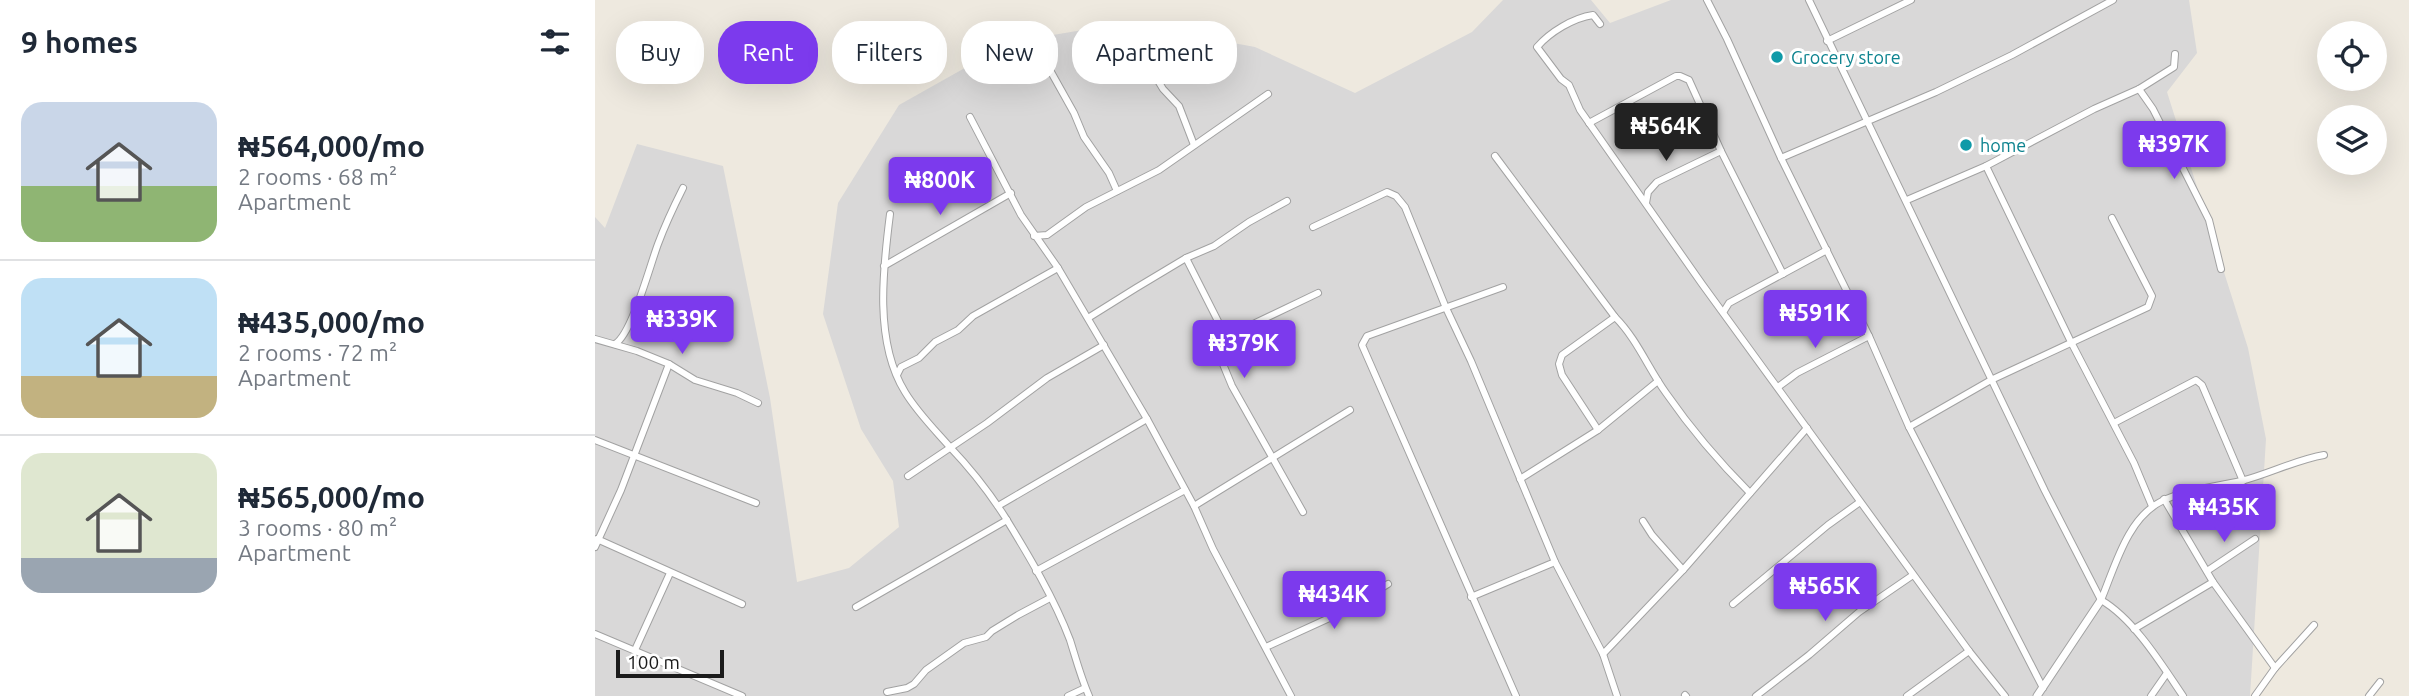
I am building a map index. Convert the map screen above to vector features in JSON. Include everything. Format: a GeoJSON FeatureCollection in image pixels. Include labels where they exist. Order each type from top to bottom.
{"type":"FeatureCollection","features":[{"type":"Feature","properties":{"kind":"street"},"geometry":{"type":"LineString","coordinates":[[1707,0],[1781,159],[1869,336],[1909,427],[2043,688]]}},
{"type":"Feature","properties":{"kind":"street"},"geometry":{"type":"LineString","coordinates":[[1809,0],[1991,380],[2101,600],[2134,629],[2183,696]]}},
{"type":"Feature","properties":{"kind":"street"},"geometry":{"type":"LineString","coordinates":[[1827,41],[1912,0]]}},
{"type":"Feature","properties":{"kind":"street"},"geometry":{"type":"LineString","coordinates":[[1781,159],[1936,92],[2012,55],[2113,0]]}},
{"type":"Feature","properties":{"kind":"street"},"geometry":{"type":"LineString","coordinates":[[1600,24],[1593,15],[1584,16],[1557,30],[1537,47],[1553,70],[1569,85],[1580,110],[1860,502],[2005,696]]}},
{"type":"Feature","properties":{"kind":"street"},"geometry":{"type":"LineString","coordinates":[[1907,200],[1986,166],[2094,108],[2139,89],[2174,67],[2175,54]]}},
{"type":"Feature","properties":{"kind":"street"},"geometry":{"type":"LineString","coordinates":[[1589,122],[1680,76],[1689,80],[1721,151],[1783,274]]}},
{"type":"Feature","properties":{"kind":"street"},"geometry":{"type":"LineString","coordinates":[[1058,84],[1075,113],[1084,137],[1109,173],[1117,191]]}},
{"type":"Feature","properties":{"kind":"street"},"geometry":{"type":"LineString","coordinates":[[1160,84],[1179,106],[1194,145]]}},
{"type":"Feature","properties":{"kind":"street"},"geometry":{"type":"LineString","coordinates":[[2139,89],[2153,109],[2209,220],[2221,269]]}},
{"type":"Feature","properties":{"kind":"street"},"geometry":{"type":"LineString","coordinates":[[1034,236],[1047,234],[1086,207],[1159,170],[1268,94]]}},
{"type":"Feature","properties":{"kind":"street"},"geometry":{"type":"LineString","coordinates":[[970,117],[1034,236],[1058,268],[1147,419],[1291,696]]}},
{"type":"Feature","properties":{"kind":"street"},"geometry":{"type":"LineString","coordinates":[[1646,203],[1648,192],[1657,183],[1721,151]]}},
{"type":"Feature","properties":{"kind":"street"},"geometry":{"type":"LineString","coordinates":[[1495,156],[1626,329],[1658,381],[1706,446],[1750,493]]}},
{"type":"Feature","properties":{"kind":"street"},"geometry":{"type":"LineString","coordinates":[[1986,166],[2071,342],[2114,423],[2152,506]]}},
{"type":"Feature","properties":{"kind":"street"},"geometry":{"type":"LineString","coordinates":[[615,344],[621,341],[659,241],[683,188]]}},
{"type":"Feature","properties":{"kind":"street"},"geometry":{"type":"LineString","coordinates":[[1313,227],[1387,192],[1405,207],[1555,562],[1603,654],[1617,696]]}},
{"type":"Feature","properties":{"kind":"street"},"geometry":{"type":"LineString","coordinates":[[884,266],[1011,193]]}},
{"type":"Feature","properties":{"kind":"street"},"geometry":{"type":"LineString","coordinates":[[1088,318],[1287,201]]}},
{"type":"Feature","properties":{"kind":"street"},"geometry":{"type":"LineString","coordinates":[[890,214],[884,266],[888,341],[897,375],[905,394],[950,446],[1007,520],[1050,598],[1069,639],[1089,696]]}},
{"type":"Feature","properties":{"kind":"street"},"geometry":{"type":"LineString","coordinates":[[1909,427],[1991,380],[2144,309],[2151,302],[2152,296],[2112,218]]}},
{"type":"Feature","properties":{"kind":"street"},"geometry":{"type":"LineString","coordinates":[[1042,248],[1047,234]]}},
{"type":"Feature","properties":{"kind":"street"},"geometry":{"type":"LineString","coordinates":[[1724,311],[1729,303],[1827,250]]}},
{"type":"Feature","properties":{"kind":"street"},"geometry":{"type":"LineString","coordinates":[[1186,258],[1226,337]]}},
{"type":"Feature","properties":{"kind":"street"},"geometry":{"type":"LineString","coordinates":[[897,375],[901,367],[919,358],[935,342],[958,330],[973,316],[1058,268]]}},
{"type":"Feature","properties":{"kind":"street"},"geometry":{"type":"LineString","coordinates":[[1503,287],[1367,336],[1362,345],[1516,696]]}},
{"type":"Feature","properties":{"kind":"street"},"geometry":{"type":"LineString","coordinates":[[1303,512],[1232,386],[1218,346],[1226,337],[1318,293]]}},
{"type":"Feature","properties":{"kind":"street"},"geometry":{"type":"LineString","coordinates":[[1598,430],[1562,375],[1559,364],[1562,355],[1615,317]]}},
{"type":"Feature","properties":{"kind":"street"},"geometry":{"type":"LineString","coordinates":[[1778,387],[1797,373],[1869,336]]}},
{"type":"Feature","properties":{"kind":"street"},"geometry":{"type":"LineString","coordinates":[[595,339],[669,364],[695,380],[737,393],[758,403]]}},
{"type":"Feature","properties":{"kind":"street"},"geometry":{"type":"LineString","coordinates":[[908,476],[1067,365],[1104,345]]}},
{"type":"Feature","properties":{"kind":"street"},"geometry":{"type":"LineString","coordinates":[[669,364],[606,526],[596,542],[742,604]]}},
{"type":"Feature","properties":{"kind":"street"},"geometry":{"type":"LineString","coordinates":[[2114,423],[2196,380],[2202,385],[2243,481]]}},
{"type":"Feature","properties":{"kind":"street"},"geometry":{"type":"LineString","coordinates":[[1520,479],[1598,430],[1658,381]]}},
{"type":"Feature","properties":{"kind":"street"},"geometry":{"type":"LineString","coordinates":[[1194,506],[1350,410]]}},
{"type":"Feature","properties":{"kind":"street"},"geometry":{"type":"LineString","coordinates":[[998,506],[1147,419]]}},
{"type":"Feature","properties":{"kind":"street"},"geometry":{"type":"LineString","coordinates":[[1603,654],[1683,570],[1807,428]]}},
{"type":"Feature","properties":{"kind":"street"},"geometry":{"type":"LineString","coordinates":[[595,440],[756,503]]}},
{"type":"Feature","properties":{"kind":"street"},"geometry":{"type":"LineString","coordinates":[[2037,696],[2101,600],[2129,536],[2152,506],[2164,499],[2243,481],[2300,460],[2324,455]]}},
{"type":"Feature","properties":{"kind":"street"},"geometry":{"type":"LineString","coordinates":[[1036,571],[1185,489]]}},
{"type":"Feature","properties":{"kind":"street"},"geometry":{"type":"LineString","coordinates":[[2164,499],[2213,582],[2275,668]]}},
{"type":"Feature","properties":{"kind":"street"},"geometry":{"type":"LineString","coordinates":[[1733,604],[1828,525],[1860,502]]}},
{"type":"Feature","properties":{"kind":"street"},"geometry":{"type":"LineString","coordinates":[[856,607],[1007,520]]}},
{"type":"Feature","properties":{"kind":"street"},"geometry":{"type":"LineString","coordinates":[[1643,521],[1683,570]]}},
{"type":"Feature","properties":{"kind":"street"},"geometry":{"type":"LineString","coordinates":[[2207,571],[2255,540]]}},
{"type":"Feature","properties":{"kind":"street"},"geometry":{"type":"LineString","coordinates":[[1471,597],[1555,562]]}},
{"type":"Feature","properties":{"kind":"street"},"geometry":{"type":"LineString","coordinates":[[635,650],[670,573]]}},
{"type":"Feature","properties":{"kind":"street"},"geometry":{"type":"LineString","coordinates":[[1756,696],[1859,612],[1913,575]]}},
{"type":"Feature","properties":{"kind":"street"},"geometry":{"type":"LineString","coordinates":[[2134,629],[2213,582]]}},
{"type":"Feature","properties":{"kind":"street"},"geometry":{"type":"LineString","coordinates":[[1266,647],[1338,614],[1388,584]]}},
{"type":"Feature","properties":{"kind":"street"},"geometry":{"type":"LineString","coordinates":[[887,692],[914,684],[926,670],[964,643],[986,637],[1018,615],[1050,598]]}},
{"type":"Feature","properties":{"kind":"street"},"geometry":{"type":"LineString","coordinates":[[2255,696],[2275,668],[2314,625]]}},
{"type":"Feature","properties":{"kind":"street"},"geometry":{"type":"LineString","coordinates":[[595,634],[742,696]]}},
{"type":"Feature","properties":{"kind":"street"},"geometry":{"type":"LineString","coordinates":[[1907,696],[1969,651]]}},
{"type":"Feature","properties":{"kind":"street"},"geometry":{"type":"LineString","coordinates":[[2151,696],[2167,673]]}},
{"type":"Feature","properties":{"kind":"street"},"geometry":{"type":"LineString","coordinates":[[2369,696],[2380,682]]}},
{"type":"Feature","properties":{"kind":"street"},"geometry":{"type":"LineString","coordinates":[[1067,696],[1085,688]]}},
{"type":"Feature","properties":{"kind":"shaded area"},"geometry":{"type":"Polygon","coordinates":[[[1503,0],[1591,0],[1610,23],[1671,0],[2189,0],[2197,53],[2167,92],[2248,348],[2266,439],[2250,696],[595,696],[595,217],[605,228],[637,144],[723,166],[770,398],[797,582],[849,568],[899,527],[893,481],[861,429],[823,314],[838,203],[899,105],[936,84],[947,84],[947,78],[961,70],[961,84],[1058,84],[1058,34],[1072,32],[1072,84],[1237,84],[1237,44],[1255,47],[1355,93],[1472,32],[1503,0]]]}},
{"type":"Feature","properties":{"kind":"place","name":"Grocery store"},"geometry":{"type":"Point","coordinates":[1777,57]}},
{"type":"Feature","properties":{"kind":"place","name":"home"},"geometry":{"type":"Point","coordinates":[1966,145]}}]}
